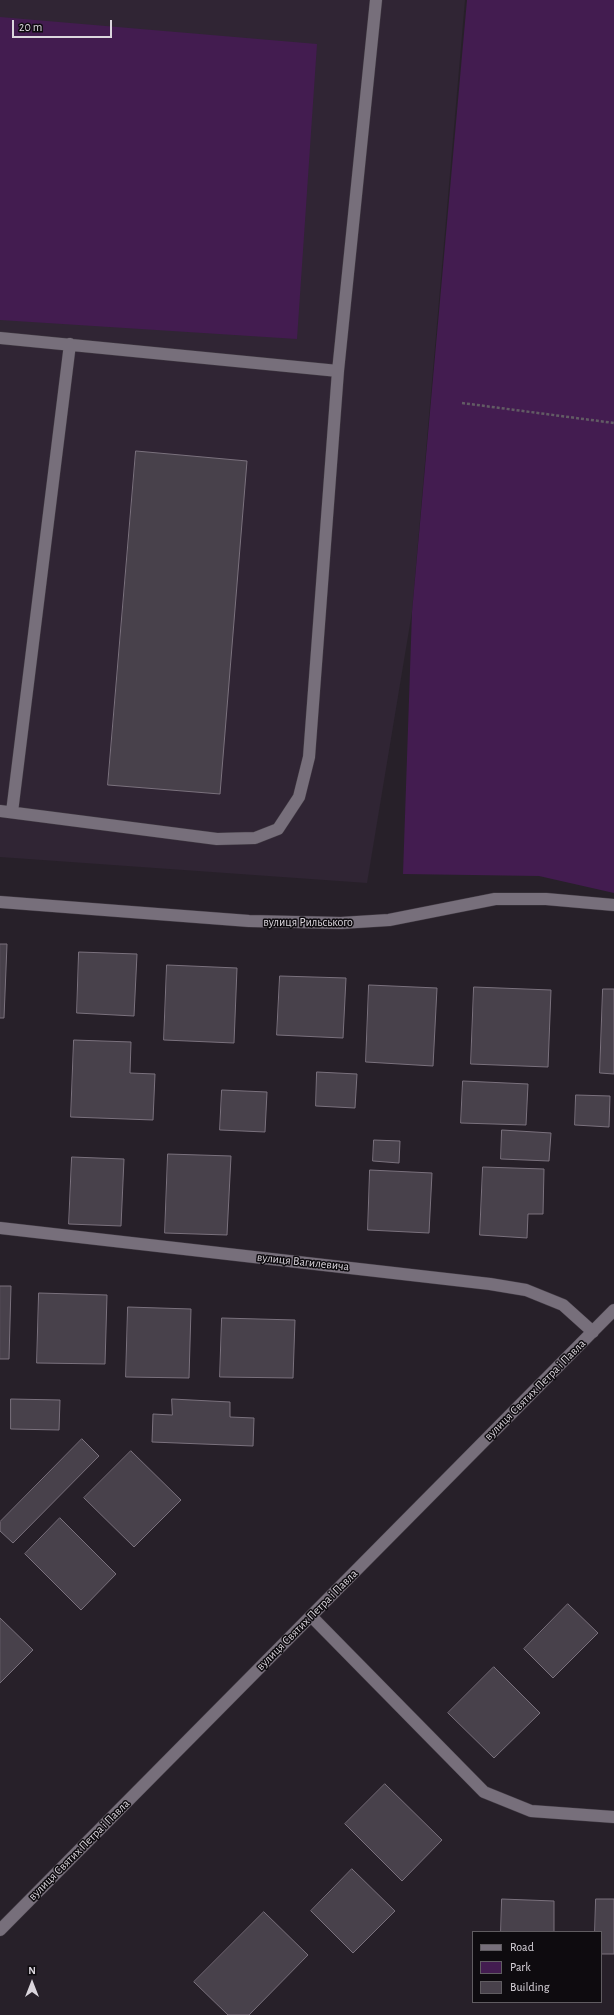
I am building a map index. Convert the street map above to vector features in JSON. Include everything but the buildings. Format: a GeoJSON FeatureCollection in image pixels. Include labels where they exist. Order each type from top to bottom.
{"type":"FeatureCollection","features":[{"type":"Feature","properties":{"kind":"street"},"geometry":{"type":"LineString","coordinates":[[70,344],[6,812],[217,839],[255,838],[278,829],[299,797],[309,757],[338,371],[376,0]]}},
{"type":"Feature","properties":{"kind":"street"},"geometry":{"type":"LineString","coordinates":[[0,338],[338,371]]}},
{"type":"Feature","properties":{"kind":"street","name":"вулиця Рильського"},"geometry":{"type":"LineString","coordinates":[[0,902],[249,921],[341,923],[389,920],[495,900],[546,900],[614,905]]}},
{"type":"Feature","properties":{"kind":"street","name":"вулиця Вагилевича"},"geometry":{"type":"LineString","coordinates":[[0,1228],[490,1284],[526,1290],[562,1305],[593,1332]]}},
{"type":"Feature","properties":{"kind":"street","name":"вулиця Святих Петра і Павла"},"geometry":{"type":"LineString","coordinates":[[0,1930],[614,1310]]}},
{"type":"Feature","properties":{"kind":"street"},"geometry":{"type":"LineString","coordinates":[[311,1616],[484,1792],[531,1811],[614,1817]]}},
{"type":"Feature","properties":{"kind":"path"},"geometry":{"type":"LineString","coordinates":[[462,403],[614,423]]}},
{"type":"Feature","properties":{"kind":"shaded area"},"geometry":{"type":"Polygon","coordinates":[[[0,0],[465,0],[412,612],[367,883],[0,857],[0,0]]]}},
{"type":"Feature","properties":{"kind":"green space"},"geometry":{"type":"Polygon","coordinates":[[[467,0],[614,0],[614,893],[539,876],[403,874],[412,612],[467,0]]]}},
{"type":"Feature","properties":{"kind":"green space"},"geometry":{"type":"Polygon","coordinates":[[[0,17],[317,44],[297,339],[0,320],[0,17]]]}}]}
